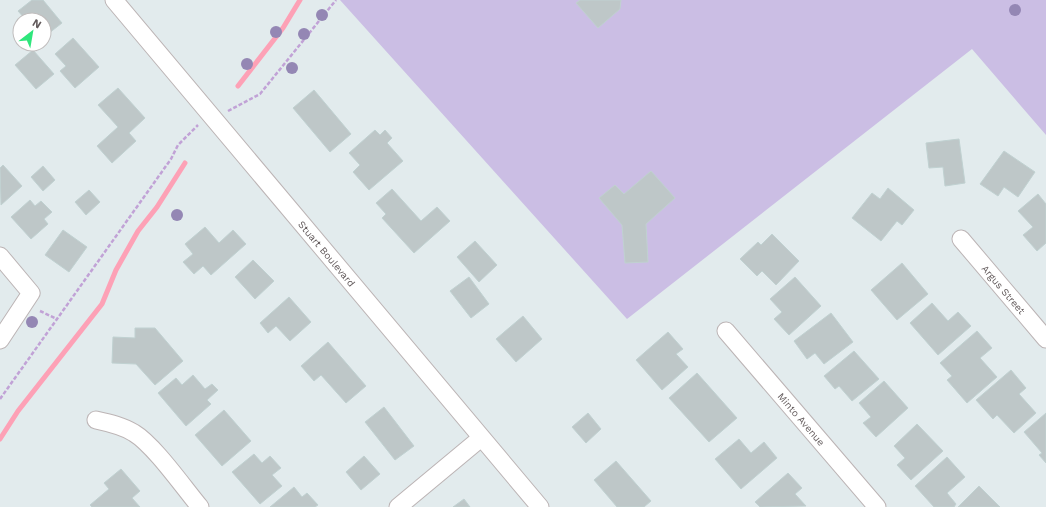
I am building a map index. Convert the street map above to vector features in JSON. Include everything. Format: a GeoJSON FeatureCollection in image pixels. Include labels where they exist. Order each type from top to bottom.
{"type":"FeatureCollection","features":[{"type":"Feature","properties":{"kind":"street","name":"Stuart Boulevard"},"geometry":{"type":"LineString","coordinates":[[114,0],[540,507]]}},
{"type":"Feature","properties":{"kind":"street","name":"Argus Street"},"geometry":{"type":"LineString","coordinates":[[961,239],[1046,339]]}},
{"type":"Feature","properties":{"kind":"street"},"geometry":{"type":"LineString","coordinates":[[0,256],[31,293],[0,340]]}},
{"type":"Feature","properties":{"kind":"street","name":"Minto Avenue"},"geometry":{"type":"LineString","coordinates":[[726,331],[877,507]]}},
{"type":"Feature","properties":{"kind":"street"},"geometry":{"type":"LineString","coordinates":[[96,420],[121,426],[135,434],[152,450],[200,507]]}},
{"type":"Feature","properties":{"kind":"street"},"geometry":{"type":"LineString","coordinates":[[398,507],[481,438]]}},
{"type":"Feature","properties":{"kind":"path"},"geometry":{"type":"LineString","coordinates":[[0,399],[166,165],[178,145],[210,114],[232,110],[260,94],[336,0]]}},
{"type":"Feature","properties":{"kind":"shaded area"},"geometry":{"type":"Polygon","coordinates":[[[340,0],[1046,0],[1046,135],[972,49],[627,319],[340,0]]]}},
{"type":"Feature","properties":{"kind":"building"},"geometry":{"type":"Polygon","coordinates":[[[32,0],[43,0],[62,23],[52,31],[52,12],[18,11],[32,0]]]}},
{"type":"Feature","properties":{"kind":"building"},"geometry":{"type":"Polygon","coordinates":[[[580,0],[621,0],[620,9],[598,28],[576,3],[580,0]]]}},
{"type":"Feature","properties":{"kind":"building"},"geometry":{"type":"Polygon","coordinates":[[[73,38],[99,67],[75,88],[60,71],[66,66],[55,54],[73,38]]]}},
{"type":"Feature","properties":{"kind":"building"},"geometry":{"type":"Polygon","coordinates":[[[31,52],[35,52],[54,74],[36,89],[15,65],[31,52]]]}},
{"type":"Feature","properties":{"kind":"building"},"geometry":{"type":"Polygon","coordinates":[[[118,88],[145,118],[129,133],[136,141],[112,163],[97,146],[118,127],[98,105],[118,88]]]}},
{"type":"Feature","properties":{"kind":"building"},"geometry":{"type":"Polygon","coordinates":[[[314,90],[351,134],[330,152],[293,108],[314,90]]]}},
{"type":"Feature","properties":{"kind":"building"},"geometry":{"type":"Polygon","coordinates":[[[375,130],[380,135],[385,130],[392,138],[387,143],[403,161],[369,190],[353,172],[360,165],[349,153],[375,130]]]}},
{"type":"Feature","properties":{"kind":"building"},"geometry":{"type":"Polygon","coordinates":[[[959,139],[965,183],[945,186],[943,167],[929,168],[926,143],[959,139]]]}},
{"type":"Feature","properties":{"kind":"building"},"geometry":{"type":"Polygon","coordinates":[[[1004,151],[1035,172],[1018,197],[1004,187],[998,196],[980,184],[1004,151]]]}},
{"type":"Feature","properties":{"kind":"building"},"geometry":{"type":"Polygon","coordinates":[[[3,165],[22,186],[1,205],[0,168],[3,165]]]}},
{"type":"Feature","properties":{"kind":"building"},"geometry":{"type":"Polygon","coordinates":[[[43,166],[55,180],[43,191],[31,177],[43,166]]]}},
{"type":"Feature","properties":{"kind":"building"},"geometry":{"type":"Polygon","coordinates":[[[651,171],[675,198],[646,224],[648,262],[625,263],[622,225],[599,198],[615,185],[624,194],[651,171]]]}},
{"type":"Feature","properties":{"kind":"building"},"geometry":{"type":"Polygon","coordinates":[[[888,188],[914,210],[902,225],[897,221],[881,241],[852,218],[872,193],[880,199],[888,188]]]}},
{"type":"Feature","properties":{"kind":"building"},"geometry":{"type":"Polygon","coordinates":[[[392,189],[421,221],[437,207],[450,221],[414,253],[382,218],[386,214],[376,203],[392,189]]]}},
{"type":"Feature","properties":{"kind":"building"},"geometry":{"type":"Polygon","coordinates":[[[89,190],[100,202],[86,215],[75,202],[89,190]]]}},
{"type":"Feature","properties":{"kind":"building"},"geometry":{"type":"Polygon","coordinates":[[[1038,194],[1046,204],[1046,243],[1037,251],[1023,235],[1033,227],[1018,211],[1038,194]]]}},
{"type":"Feature","properties":{"kind":"building"},"geometry":{"type":"Polygon","coordinates":[[[30,200],[35,206],[41,201],[52,212],[44,219],[48,224],[31,239],[11,217],[30,200]]]}},
{"type":"Feature","properties":{"kind":"building"},"geometry":{"type":"Polygon","coordinates":[[[205,227],[219,243],[233,230],[246,244],[211,275],[203,266],[194,274],[183,262],[193,254],[185,244],[205,227]]]}},
{"type":"Feature","properties":{"kind":"building"},"geometry":{"type":"Polygon","coordinates":[[[63,230],[87,247],[69,272],[45,255],[63,230]]]}},
{"type":"Feature","properties":{"kind":"building"},"geometry":{"type":"Polygon","coordinates":[[[772,234],[799,261],[776,285],[762,271],[757,276],[740,259],[758,242],[761,245],[772,234]]]}},
{"type":"Feature","properties":{"kind":"building"},"geometry":{"type":"Polygon","coordinates":[[[475,241],[497,265],[479,282],[457,257],[475,241]]]}},
{"type":"Feature","properties":{"kind":"building"},"geometry":{"type":"Polygon","coordinates":[[[253,260],[274,281],[255,299],[235,277],[253,260]]]}},
{"type":"Feature","properties":{"kind":"building"},"geometry":{"type":"Polygon","coordinates":[[[902,263],[928,294],[897,320],[871,290],[902,263]]]}},
{"type":"Feature","properties":{"kind":"building"},"geometry":{"type":"Polygon","coordinates":[[[469,277],[489,304],[471,318],[450,291],[469,277]]]}},
{"type":"Feature","properties":{"kind":"building"},"geometry":{"type":"Polygon","coordinates":[[[795,277],[821,306],[789,335],[774,319],[782,312],[770,299],[795,277]]]}},
{"type":"Feature","properties":{"kind":"building"},"geometry":{"type":"Polygon","coordinates":[[[289,297],[311,322],[290,341],[276,326],[268,333],[260,323],[289,297]]]}},
{"type":"Feature","properties":{"kind":"building"},"geometry":{"type":"Polygon","coordinates":[[[932,303],[948,321],[958,312],[971,326],[938,355],[910,323],[932,303]]]}},
{"type":"Feature","properties":{"kind":"building"},"geometry":{"type":"Polygon","coordinates":[[[831,313],[853,342],[824,364],[815,353],[807,359],[794,341],[831,313]]]}},
{"type":"Feature","properties":{"kind":"building"},"geometry":{"type":"Polygon","coordinates":[[[523,316],[542,339],[516,362],[496,339],[523,316]]]}},
{"type":"Feature","properties":{"kind":"building"},"geometry":{"type":"Polygon","coordinates":[[[135,328],[155,328],[183,361],[155,385],[136,364],[112,363],[113,337],[135,338],[135,328]]]}},
{"type":"Feature","properties":{"kind":"building"},"geometry":{"type":"Polygon","coordinates":[[[977,331],[992,348],[980,358],[997,377],[967,403],[947,380],[952,376],[940,363],[977,331]]]}},
{"type":"Feature","properties":{"kind":"building"},"geometry":{"type":"Polygon","coordinates":[[[668,332],[683,349],[676,354],[688,367],[662,390],[636,360],[668,332]]]}},
{"type":"Feature","properties":{"kind":"building"},"geometry":{"type":"Polygon","coordinates":[[[328,342],[366,386],[346,403],[321,375],[314,381],[301,366],[328,342]]]}},
{"type":"Feature","properties":{"kind":"building"},"geometry":{"type":"Polygon","coordinates":[[[854,351],[879,379],[852,401],[839,386],[835,389],[824,376],[854,351]]]}},
{"type":"Feature","properties":{"kind":"building"},"geometry":{"type":"Polygon","coordinates":[[[1011,370],[1026,388],[1019,394],[1036,413],[1014,433],[997,415],[993,419],[976,400],[1011,370]]]}},
{"type":"Feature","properties":{"kind":"building"},"geometry":{"type":"Polygon","coordinates":[[[697,373],[737,418],[709,442],[669,398],[697,373]]]}},
{"type":"Feature","properties":{"kind":"building"},"geometry":{"type":"Polygon","coordinates":[[[193,375],[205,389],[212,384],[218,390],[207,400],[211,404],[186,426],[158,393],[176,378],[182,385],[193,375]]]}},
{"type":"Feature","properties":{"kind":"building"},"geometry":{"type":"Polygon","coordinates":[[[884,381],[908,408],[876,437],[863,423],[871,417],[859,403],[884,381]]]}},
{"type":"Feature","properties":{"kind":"building"},"geometry":{"type":"Polygon","coordinates":[[[384,407],[414,446],[395,460],[365,422],[384,407]]]}},
{"type":"Feature","properties":{"kind":"building"},"geometry":{"type":"Polygon","coordinates":[[[224,410],[251,441],[222,466],[195,435],[224,410]]]}},
{"type":"Feature","properties":{"kind":"building"},"geometry":{"type":"Polygon","coordinates":[[[588,413],[601,429],[586,443],[572,427],[588,413]]]}},
{"type":"Feature","properties":{"kind":"building"},"geometry":{"type":"Polygon","coordinates":[[[1046,413],[1046,463],[1039,455],[1042,453],[1024,432],[1046,413]]]}},
{"type":"Feature","properties":{"kind":"building"},"geometry":{"type":"Polygon","coordinates":[[[917,424],[943,451],[911,480],[897,465],[905,458],[894,446],[917,424]]]}},
{"type":"Feature","properties":{"kind":"building"},"geometry":{"type":"Polygon","coordinates":[[[739,439],[751,453],[764,442],[777,458],[741,489],[715,459],[739,439]]]}},
{"type":"Feature","properties":{"kind":"building"},"geometry":{"type":"Polygon","coordinates":[[[254,454],[262,463],[270,456],[281,468],[272,475],[282,486],[260,504],[232,472],[254,454]]]}},
{"type":"Feature","properties":{"kind":"building"},"geometry":{"type":"Polygon","coordinates":[[[364,456],[380,474],[361,490],[346,472],[364,456]]]}},
{"type":"Feature","properties":{"kind":"building"},"geometry":{"type":"Polygon","coordinates":[[[947,457],[965,477],[947,493],[956,504],[954,507],[934,507],[915,486],[947,457]]]}},
{"type":"Feature","properties":{"kind":"building"},"geometry":{"type":"Polygon","coordinates":[[[616,461],[651,501],[644,507],[617,507],[594,480],[616,461]]]}},
{"type":"Feature","properties":{"kind":"building"},"geometry":{"type":"Polygon","coordinates":[[[121,469],[140,491],[132,498],[140,507],[92,507],[90,505],[109,489],[104,483],[121,469]]]}},
{"type":"Feature","properties":{"kind":"building"},"geometry":{"type":"Polygon","coordinates":[[[788,473],[802,488],[795,494],[806,506],[760,507],[755,502],[788,473]]]}},
{"type":"Feature","properties":{"kind":"building"},"geometry":{"type":"Polygon","coordinates":[[[979,486],[1000,507],[958,507],[979,486]]]}},
{"type":"Feature","properties":{"kind":"building"},"geometry":{"type":"Polygon","coordinates":[[[294,487],[302,497],[307,493],[318,505],[315,507],[270,507],[294,487]]]}},
{"type":"Feature","properties":{"kind":"building"},"geometry":{"type":"Polygon","coordinates":[[[464,499],[470,507],[453,507],[464,499]]]}},
{"type":"Feature","properties":{"kind":"waterway"},"geometry":{"type":"LineString","coordinates":[[238,86],[283,28],[300,0]]}},
{"type":"Feature","properties":{"kind":"waterway"},"geometry":{"type":"LineString","coordinates":[[0,439],[18,411],[102,304],[116,270],[138,231],[157,207],[185,163]]}}]}
